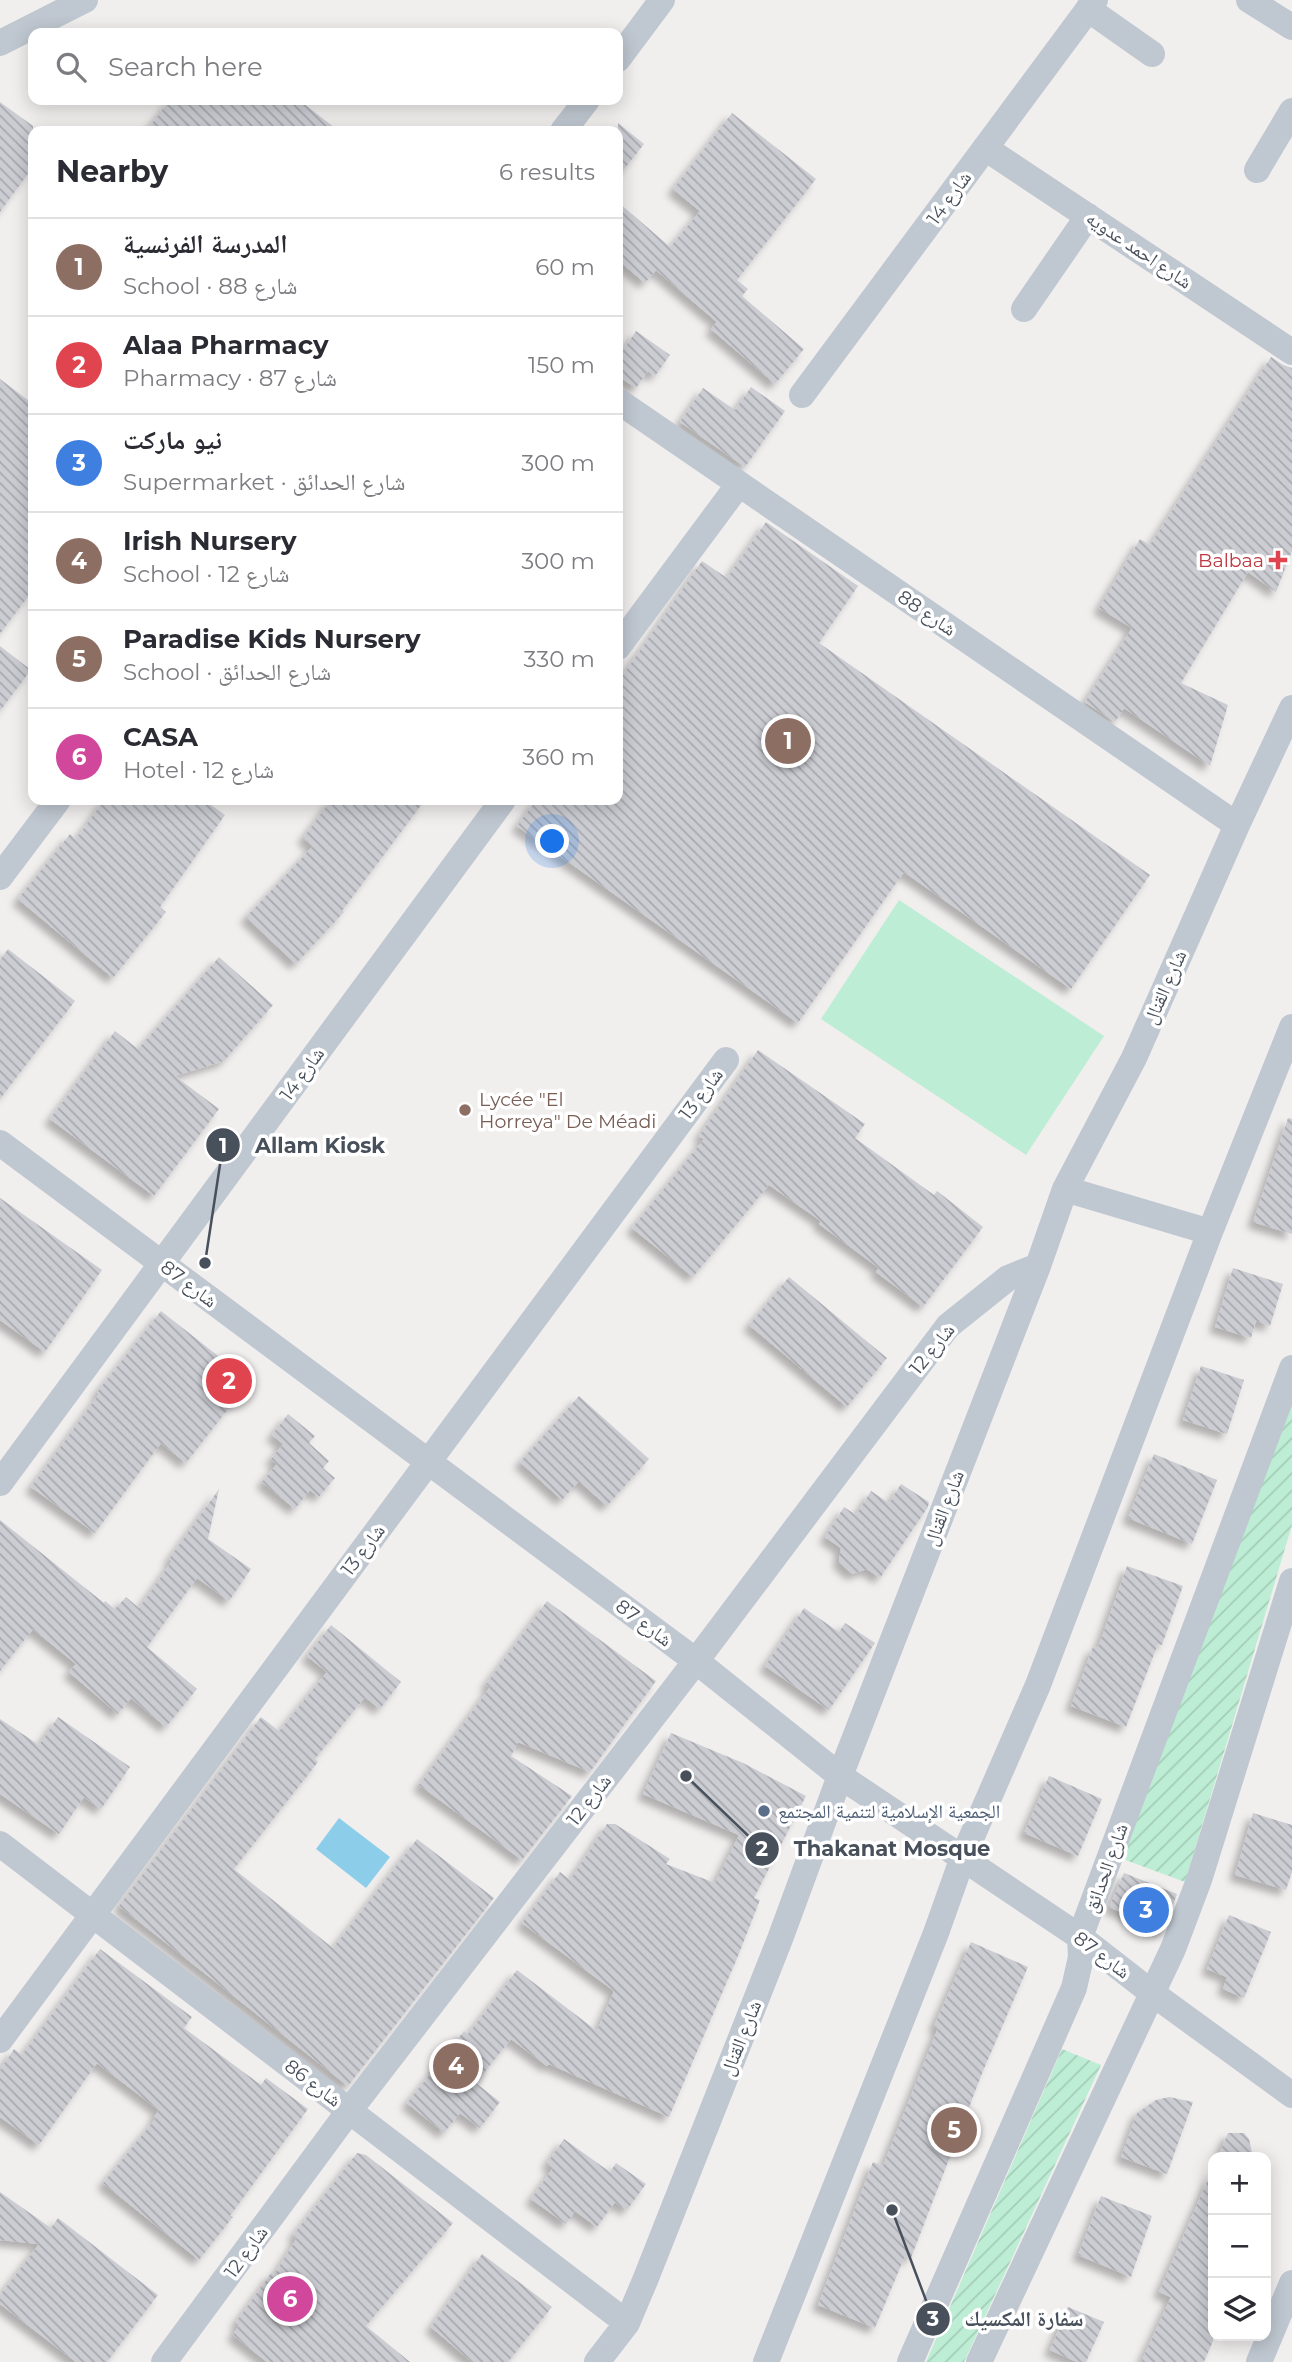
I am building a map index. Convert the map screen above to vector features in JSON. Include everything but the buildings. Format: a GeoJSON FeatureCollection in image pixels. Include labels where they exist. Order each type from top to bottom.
{"type":"FeatureCollection","features":[{"type":"Feature","properties":{"kind":"street"},"geometry":{"type":"LineString","coordinates":[[30,28],[86,0]]}},
{"type":"Feature","properties":{"kind":"street"},"geometry":{"type":"LineString","coordinates":[[623,52],[662,0]]}},
{"type":"Feature","properties":{"kind":"street"},"geometry":{"type":"LineString","coordinates":[[1249,0],[1292,27]]}},
{"type":"Feature","properties":{"kind":"street"},"geometry":{"type":"LineString","coordinates":[[1092,5],[1152,54]]}},
{"type":"Feature","properties":{"kind":"street","name":"شارع 14"},"geometry":{"type":"LineString","coordinates":[[802,395],[1092,5]]}},
{"type":"Feature","properties":{"kind":"street"},"geometry":{"type":"LineString","coordinates":[[0,43],[28,29]]}},
{"type":"Feature","properties":{"kind":"street"},"geometry":{"type":"LineString","coordinates":[[567,126],[583,105]]}},
{"type":"Feature","properties":{"kind":"street"},"geometry":{"type":"LineString","coordinates":[[1257,170],[1292,111]]}},
{"type":"Feature","properties":{"kind":"street","name":"شارع احمد عدويه"},"geometry":{"type":"LineString","coordinates":[[985,148],[1292,352]]}},
{"type":"Feature","properties":{"kind":"street"},"geometry":{"type":"LineString","coordinates":[[1024,309],[1088,216]]}},
{"type":"Feature","properties":{"kind":"street","name":"شارع 88"},"geometry":{"type":"LineString","coordinates":[[623,404],[1237,825]]}},
{"type":"Feature","properties":{"kind":"street"},"geometry":{"type":"LineString","coordinates":[[623,640],[739,484]]}},
{"type":"Feature","properties":{"kind":"street","name":"شارع القنال"},"geometry":{"type":"LineString","coordinates":[[597,2362],[627,2323],[780,1939],[840,1776],[1038,1266],[1065,1189],[1134,1058],[1292,708]]}},
{"type":"Feature","properties":{"kind":"street"},"geometry":{"type":"LineString","coordinates":[[0,877],[54,805]]}},
{"type":"Feature","properties":{"kind":"street","name":"شارع 14"},"geometry":{"type":"LineString","coordinates":[[0,1483],[162,1264],[490,805]]}},
{"type":"Feature","properties":{"kind":"street"},"geometry":{"type":"LineString","coordinates":[[766,2362],[936,1933],[963,1857],[1038,1685],[1210,1232],[1292,1027]]}},
{"type":"Feature","properties":{"kind":"street","name":"شارع 13"},"geometry":{"type":"LineString","coordinates":[[0,2040],[726,1060]]}},
{"type":"Feature","properties":{"kind":"street","name":"شارع 87"},"geometry":{"type":"LineString","coordinates":[[0,1143],[696,1661],[840,1776],[1080,1937],[1292,2095]]}},
{"type":"Feature","properties":{"kind":"street"},"geometry":{"type":"LineString","coordinates":[[1065,1189],[1210,1232]]}},
{"type":"Feature","properties":{"kind":"street","name":"شارع 12"},"geometry":{"type":"LineString","coordinates":[[164,2362],[349,2111],[696,1661],[948,1326],[1008,1278],[1038,1266]]}},
{"type":"Feature","properties":{"kind":"street","name":"شارع الحدائق"},"geometry":{"type":"LineString","coordinates":[[910,2362],[1074,1988],[1081,1957],[1080,1937],[1292,1368]]}},
{"type":"Feature","properties":{"kind":"street"},"geometry":{"type":"LineString","coordinates":[[979,2362],[1173,1948],[1199,1880],[1292,1581]]}},
{"type":"Feature","properties":{"kind":"street","name":"شارع 86"},"geometry":{"type":"LineString","coordinates":[[0,1844],[627,2323]]}},
{"type":"Feature","properties":{"kind":"street"},"geometry":{"type":"LineString","coordinates":[[1259,2362],[1292,2284]]}},
{"type":"Feature","properties":{"kind":"green space"},"geometry":{"type":"Polygon","coordinates":[[[899,900],[1104,1036],[1026,1155],[821,1019],[899,900]]]}},
{"type":"Feature","properties":{"kind":"green space"},"geometry":{"type":"Polygon","coordinates":[[[1292,1404],[1292,1525],[1185,1882],[1120,1858],[1292,1404]]]}},
{"type":"Feature","properties":{"kind":"green space"},"geometry":{"type":"Polygon","coordinates":[[[1062,2049],[1101,2065],[964,2362],[926,2362],[1062,2049]]]}},
{"type":"Feature","properties":{"kind":"water"},"geometry":{"type":"Polygon","coordinates":[[[339,1818],[390,1857],[366,1888],[316,1849],[339,1818]]]}},
{"type":"Feature","properties":{"kind":"place","name":"Balbaa"},"geometry":{"type":"Point","coordinates":[1278,560]}},
{"type":"Feature","properties":{"kind":"place","name":"المدرسة الفرنسية"},"geometry":{"type":"Point","coordinates":[788,741]}},
{"type":"Feature","properties":{"kind":"place","name":"Lycée \"El Horreya\" De Méadi"},"geometry":{"type":"Point","coordinates":[465,1110]}},
{"type":"Feature","properties":{"kind":"place","name":"Allam Kiosk"},"geometry":{"type":"Point","coordinates":[205,1263]}},
{"type":"Feature","properties":{"kind":"place","name":"Alaa Pharmacy"},"geometry":{"type":"Point","coordinates":[229,1381]}},
{"type":"Feature","properties":{"kind":"place","name":"Thakanat Mosque"},"geometry":{"type":"Point","coordinates":[686,1776]}},
{"type":"Feature","properties":{"kind":"place","name":"الجمعية الإسلامية لتنمية المجتمع"},"geometry":{"type":"Point","coordinates":[764,1811]}},
{"type":"Feature","properties":{"kind":"place","name":"نيو ماركت"},"geometry":{"type":"Point","coordinates":[1146,1910]}},
{"type":"Feature","properties":{"kind":"place","name":"Irish Nursery"},"geometry":{"type":"Point","coordinates":[456,2066]}},
{"type":"Feature","properties":{"kind":"place","name":"Paradise Kids Nursery"},"geometry":{"type":"Point","coordinates":[954,2130]}},
{"type":"Feature","properties":{"kind":"place","name":"سفارة المكسيك"},"geometry":{"type":"Point","coordinates":[892,2210]}},
{"type":"Feature","properties":{"kind":"place","name":"CASA"},"geometry":{"type":"Point","coordinates":[290,2299]}}]}
